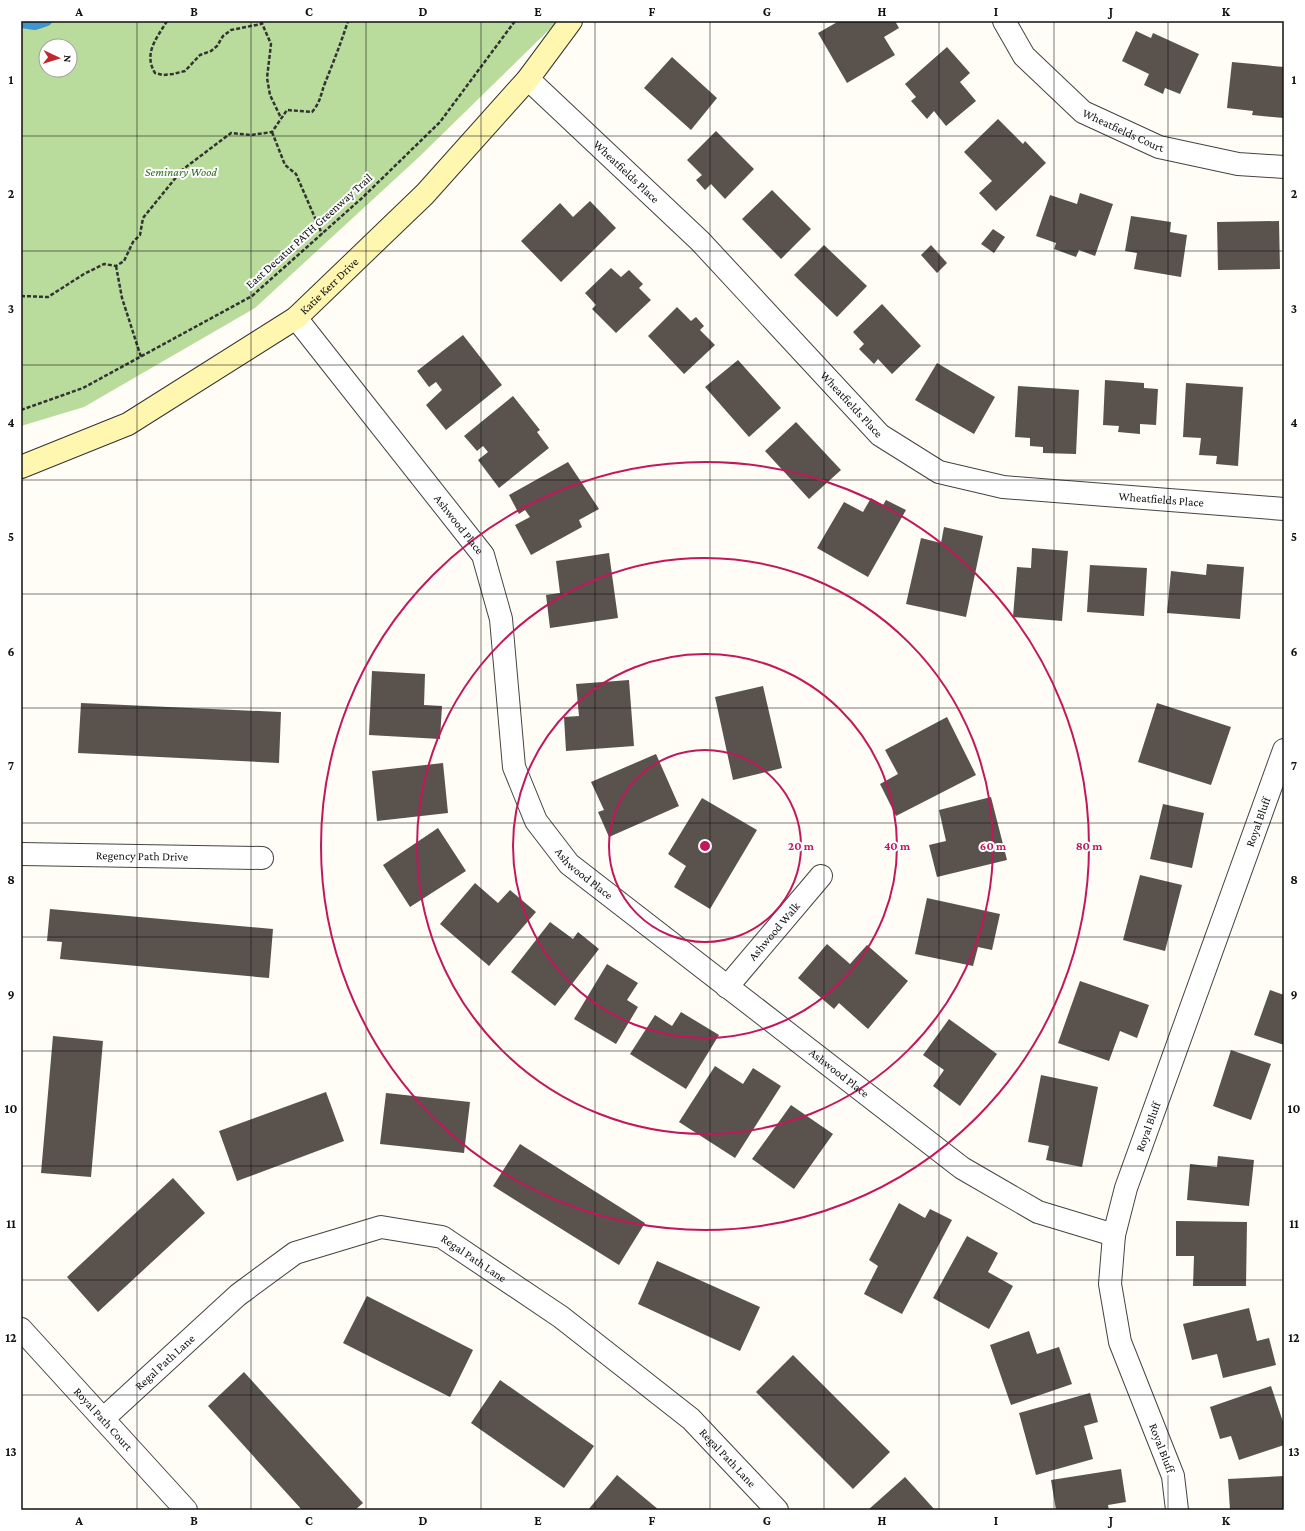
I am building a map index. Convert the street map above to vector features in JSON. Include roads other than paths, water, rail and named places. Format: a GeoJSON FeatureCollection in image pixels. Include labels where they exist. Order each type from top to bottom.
{"type":"FeatureCollection","features":[{"type":"Feature","properties":{"kind":"street","name":"Katie Kerr Drive"},"geometry":{"type":"LineString","coordinates":[[21,466],[128,424],[296,318],[425,194],[528,79],[571,21]]}},
{"type":"Feature","properties":{"kind":"street","name":"Wheatfields Court"},"geometry":{"type":"LineString","coordinates":[[1004,21],[1024,56],[1083,112],[1159,147],[1238,164],[1284,167]]}},
{"type":"Feature","properties":{"kind":"street","name":"Wheatfields Place"},"geometry":{"type":"LineString","coordinates":[[528,79],[700,241],[880,434],[939,472],[1003,487],[1284,509]]}},
{"type":"Feature","properties":{"kind":"street","name":"Ashwood Place"},"geometry":{"type":"LineString","coordinates":[[296,318],[483,555],[501,618],[514,767],[536,821],[569,864],[962,1168],[1038,1212],[1114,1235]]}},
{"type":"Feature","properties":{"kind":"street","name":"Royal Bluff"},"geometry":{"type":"LineString","coordinates":[[1177,1510],[1173,1476],[1120,1342],[1110,1284],[1114,1235],[1126,1188],[1284,750]]}},
{"type":"Feature","properties":{"kind":"street","name":"Regency Path Drive"},"geometry":{"type":"LineString","coordinates":[[21,854],[262,858]]}},
{"type":"Feature","properties":{"kind":"street","name":"Ashwood Walk"},"geometry":{"type":"LineString","coordinates":[[727,987],[821,876]]}},
{"type":"Feature","properties":{"kind":"street","name":"Regal Path Lane"},"geometry":{"type":"LineString","coordinates":[[103,1419],[238,1295],[295,1253],[381,1227],[442,1237],[561,1317],[692,1419],[777,1510]]}},
{"type":"Feature","properties":{"kind":"street","name":"Royal Path Court"},"geometry":{"type":"LineString","coordinates":[[21,1329],[186,1510]]}},
{"type":"Feature","properties":{"kind":"waterway"},"geometry":{"type":"LineString","coordinates":[[21,23],[35,25],[47,21]]}},
{"type":"Feature","properties":{"kind":"park label","name":"Seminary Wood"},"geometry":{"type":"Point","coordinates":[181,172]}}]}
